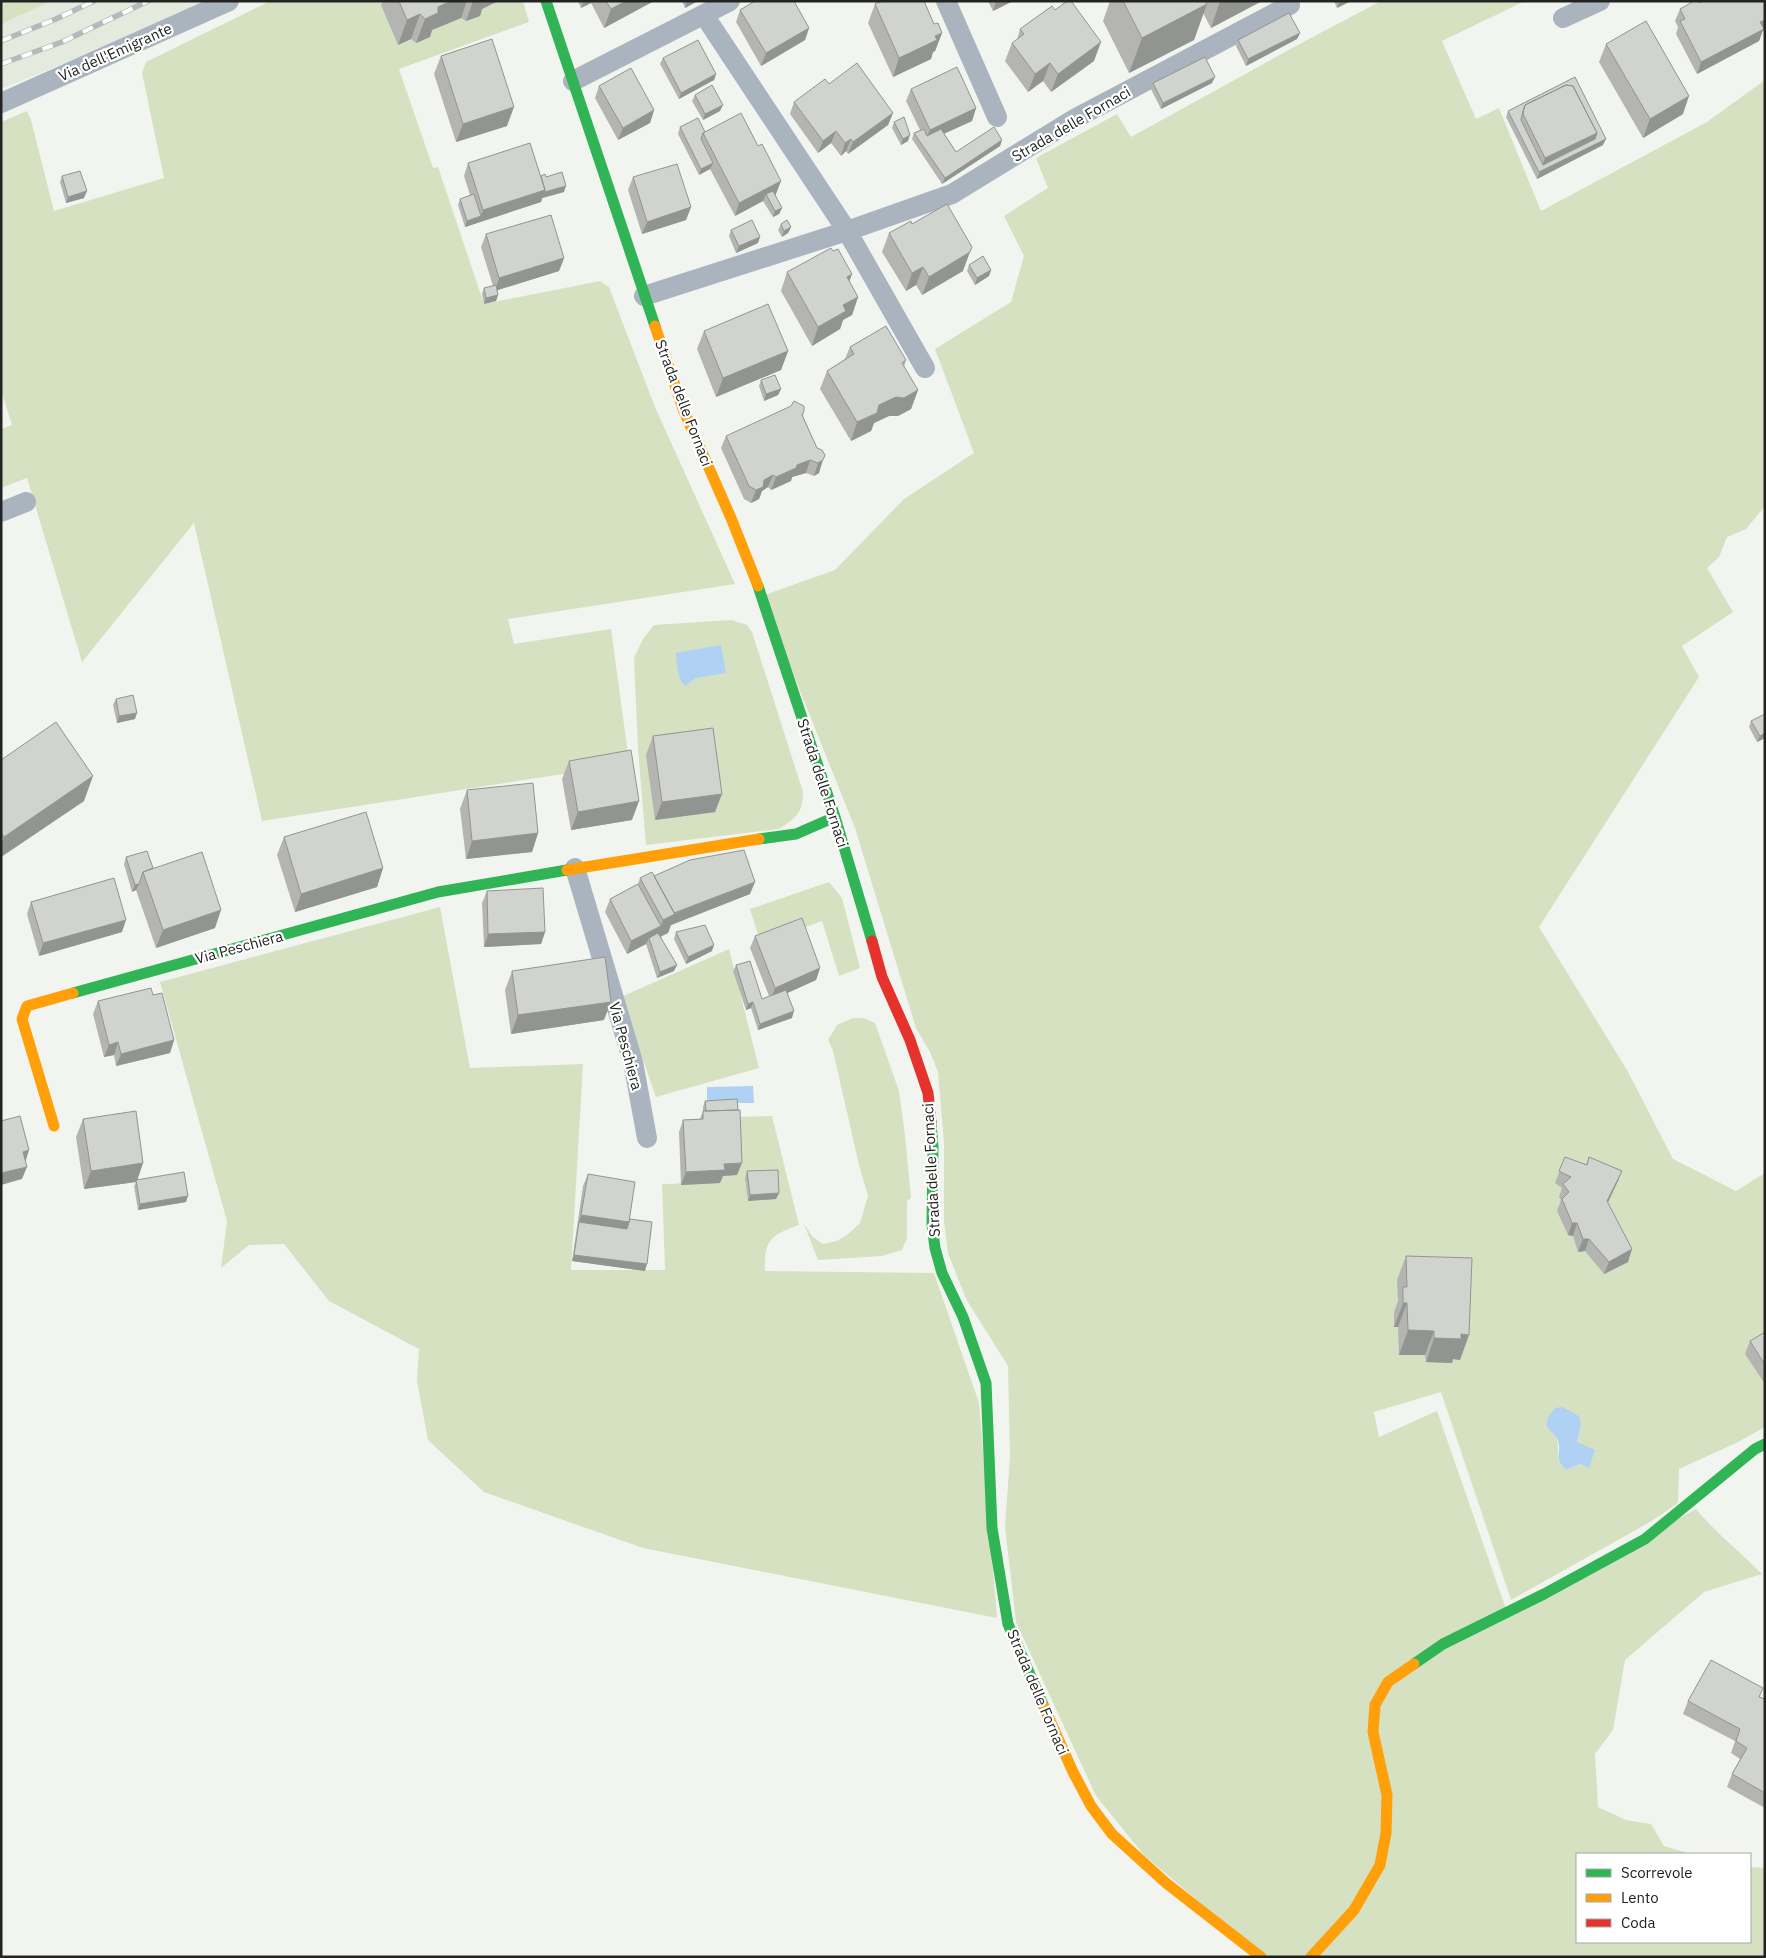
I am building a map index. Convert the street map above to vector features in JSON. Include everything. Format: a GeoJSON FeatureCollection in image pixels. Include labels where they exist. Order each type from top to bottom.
{"type":"FeatureCollection","features":[{"type":"Feature","properties":{"kind":"street","name":"Via dell'Emigrante"},"geometry":{"type":"LineString","coordinates":[[1,102],[229,1]]}},
{"type":"Feature","properties":{"kind":"street","name":"Strada delle Fornaci"},"geometry":{"type":"LineString","coordinates":[[546,1],[683,409],[731,518],[762,596],[834,817],[882,977],[910,1040],[928,1093],[933,1148],[932,1224],[935,1248],[942,1273],[963,1317],[986,1383],[992,1528],[1008,1624],[1073,1772],[1091,1806],[1112,1834],[1166,1883],[1261,1957]]}},
{"type":"Feature","properties":{"kind":"street"},"geometry":{"type":"LineString","coordinates":[[573,81],[730,1]]}},
{"type":"Feature","properties":{"kind":"street"},"geometry":{"type":"LineString","coordinates":[[946,1],[998,118]]}},
{"type":"Feature","properties":{"kind":"street"},"geometry":{"type":"LineString","coordinates":[[1563,18],[1600,1]]}},
{"type":"Feature","properties":{"kind":"street","name":"Strada delle Fornaci"},"geometry":{"type":"LineString","coordinates":[[644,296],[847,231],[952,194],[1076,118],[1290,5]]}},
{"type":"Feature","properties":{"kind":"street"},"geometry":{"type":"LineString","coordinates":[[704,15],[847,231],[925,368]]}},
{"type":"Feature","properties":{"kind":"street"},"geometry":{"type":"LineString","coordinates":[[1,512],[26,502]]}},
{"type":"Feature","properties":{"kind":"street","name":"Via Peschiera"},"geometry":{"type":"LineString","coordinates":[[54,1126],[22,1019],[27,1006],[438,892],[575,868],[796,834],[834,817]]}},
{"type":"Feature","properties":{"kind":"street","name":"Via Peschiera"},"geometry":{"type":"LineString","coordinates":[[575,868],[633,1062],[647,1138]]}},
{"type":"Feature","properties":{"kind":"street"},"geometry":{"type":"LineString","coordinates":[[1311,1957],[1354,1910],[1380,1865],[1386,1832],[1387,1795],[1372,1732],[1375,1704],[1388,1682],[1443,1644],[1544,1594],[1645,1538],[1755,1449],[1765,1444]]}},
{"type":"Feature","properties":{"kind":"shaded area"},"geometry":{"type":"Polygon","coordinates":[[[52,1],[208,1],[155,27],[1,89],[1,24],[52,1]]]}},
{"type":"Feature","properties":{"kind":"green space"},"geometry":{"type":"Polygon","coordinates":[[[1,1],[52,1],[1,24],[1,1]]]}},
{"type":"Feature","properties":{"kind":"green space"},"geometry":{"type":"Polygon","coordinates":[[[270,1],[523,1],[529,22],[399,69],[433,168],[438,167],[484,304],[600,281],[609,287],[655,407],[735,584],[508,619],[514,644],[611,629],[629,761],[563,774],[262,821],[194,523],[82,662],[27,478],[1,488],[1,429],[12,425],[1,390],[1,122],[27,111],[31,120],[54,211],[164,178],[142,73],[146,62],[270,1]]]}},
{"type":"Feature","properties":{"kind":"green space"},"geometry":{"type":"Polygon","coordinates":[[[1381,1],[1525,1],[1442,41],[1476,119],[1499,108],[1541,211],[1707,122],[1765,80],[1765,506],[1746,529],[1727,537],[1719,557],[1707,568],[1733,612],[1682,646],[1699,677],[1539,927],[1627,1070],[1673,1159],[1736,1191],[1765,1173],[1765,1427],[1738,1442],[1679,1469],[1678,1503],[1650,1522],[1511,1600],[1441,1392],[1374,1412],[1379,1437],[1437,1411],[1507,1612],[1696,1509],[1762,1574],[1704,1592],[1625,1660],[1613,1730],[1595,1754],[1598,1807],[1626,1820],[1651,1824],[1664,1846],[1688,1853],[1576,1853],[1576,1943],[1751,1943],[1751,1867],[1765,1868],[1765,1957],[1264,1957],[1144,1855],[1096,1796],[1016,1622],[1005,1527],[1010,1457],[1008,1366],[966,1299],[948,1253],[944,1221],[944,1143],[938,1072],[930,1052],[916,1028],[855,828],[762,596],[835,570],[904,499],[974,453],[935,349],[1011,302],[1024,256],[1004,216],[1048,188],[1036,158],[1117,114],[1131,137],[1381,1]],[[1581,1425],[1556,1437],[1560,1462],[1566,1470],[1580,1464],[1589,1468],[1577,1442],[1581,1425]]]}},
{"type":"Feature","properties":{"kind":"green space"},"geometry":{"type":"Polygon","coordinates":[[[731,620],[747,625],[752,632],[803,792],[802,805],[794,818],[779,829],[646,845],[638,749],[634,658],[643,639],[654,625],[731,620]]]}},
{"type":"Feature","properties":{"kind":"green space"},"geometry":{"type":"Polygon","coordinates":[[[829,882],[842,898],[860,968],[839,976],[822,921],[761,944],[750,909],[829,882]]]}},
{"type":"Feature","properties":{"kind":"green space"},"geometry":{"type":"Polygon","coordinates":[[[440,907],[470,1068],[583,1064],[571,1270],[665,1270],[662,1184],[737,1175],[735,1117],[772,1116],[799,1225],[781,1232],[771,1240],[766,1253],[765,1271],[934,1273],[979,1403],[997,1618],[643,1548],[484,1492],[428,1440],[417,1381],[419,1349],[329,1301],[284,1244],[249,1245],[221,1268],[227,1221],[160,982],[440,907]]]}},
{"type":"Feature","properties":{"kind":"green space"},"geometry":{"type":"Polygon","coordinates":[[[729,949],[759,1068],[656,1097],[621,997],[729,949]]]}},
{"type":"Feature","properties":{"kind":"green space"},"geometry":{"type":"Polygon","coordinates":[[[853,1018],[863,1018],[875,1023],[899,1091],[911,1198],[907,1201],[907,1238],[902,1250],[882,1256],[818,1260],[804,1224],[813,1237],[823,1244],[837,1241],[860,1223],[868,1196],[833,1051],[828,1040],[837,1025],[853,1018]]]}},
{"type":"Feature","properties":{"kind":"water"},"geometry":{"type":"Polygon","coordinates":[[[721,645],[726,673],[696,678],[685,686],[679,675],[676,653],[721,645]]]}},
{"type":"Feature","properties":{"kind":"water"},"geometry":{"type":"Polygon","coordinates":[[[753,1086],[754,1103],[707,1103],[707,1087],[753,1086]]]}},
{"type":"Feature","properties":{"kind":"water"},"geometry":{"type":"Polygon","coordinates":[[[1562,1407],[1579,1416],[1581,1425],[1577,1442],[1595,1450],[1589,1468],[1580,1464],[1566,1470],[1559,1461],[1559,1445],[1555,1435],[1547,1425],[1547,1421],[1555,1408],[1562,1407]]]}},
{"type":"Feature","properties":{"kind":"building"},"geometry":{"type":"Polygon","coordinates":[[[399,1],[451,1],[438,7],[438,13],[425,19],[420,14],[407,20],[399,1]]]}},
{"type":"Feature","properties":{"kind":"building"},"geometry":{"type":"Polygon","coordinates":[[[606,1],[626,1],[611,9],[606,1]]]}},
{"type":"Feature","properties":{"kind":"building"},"geometry":{"type":"Polygon","coordinates":[[[755,1],[794,1],[809,28],[766,53],[740,10],[755,1]]]}},
{"type":"Feature","properties":{"kind":"building"},"geometry":{"type":"Polygon","coordinates":[[[882,1],[924,1],[934,24],[938,23],[942,33],[935,36],[937,40],[899,58],[875,4],[882,1]]]}},
{"type":"Feature","properties":{"kind":"building"},"geometry":{"type":"Polygon","coordinates":[[[1067,1],[1071,1],[1101,42],[1058,74],[1050,63],[1035,74],[1012,43],[1024,34],[1020,29],[1052,6],[1055,10],[1067,1]]]}},
{"type":"Feature","properties":{"kind":"building"},"geometry":{"type":"Polygon","coordinates":[[[1123,1],[1205,1],[1207,4],[1142,38],[1123,1]]]}},
{"type":"Feature","properties":{"kind":"building"},"geometry":{"type":"Polygon","coordinates":[[[1694,1],[1700,1],[1700,3],[1703,1],[1765,1],[1765,20],[1760,22],[1764,29],[1701,62],[1680,21],[1685,19],[1680,9],[1694,1]]]}},
{"type":"Feature","properties":{"kind":"building"},"geometry":{"type":"Polygon","coordinates":[[[1289,13],[1300,33],[1248,59],[1238,40],[1289,13]]]}},
{"type":"Feature","properties":{"kind":"building"},"geometry":{"type":"Polygon","coordinates":[[[1646,21],[1689,96],[1650,119],[1606,44],[1646,21]]]}},
{"type":"Feature","properties":{"kind":"building"},"geometry":{"type":"Polygon","coordinates":[[[492,39],[514,107],[463,124],[441,56],[492,39]]]}},
{"type":"Feature","properties":{"kind":"building"},"geometry":{"type":"Polygon","coordinates":[[[698,40],[716,74],[681,93],[663,58],[698,40]]]}},
{"type":"Feature","properties":{"kind":"building"},"geometry":{"type":"Polygon","coordinates":[[[1205,57],[1215,77],[1163,103],[1153,83],[1205,57]]]}},
{"type":"Feature","properties":{"kind":"building"},"geometry":{"type":"Polygon","coordinates":[[[857,63],[893,113],[853,142],[851,139],[845,143],[836,131],[823,141],[794,102],[825,79],[829,84],[857,63]]]}},
{"type":"Feature","properties":{"kind":"building"},"geometry":{"type":"Polygon","coordinates":[[[957,67],[976,108],[930,130],[911,89],[957,67]]]}},
{"type":"Feature","properties":{"kind":"building"},"geometry":{"type":"Polygon","coordinates":[[[631,68],[654,110],[623,128],[599,86],[631,68]]]}},
{"type":"Feature","properties":{"kind":"building"},"geometry":{"type":"Polygon","coordinates":[[[1575,77],[1606,139],[1539,172],[1508,111],[1575,77]],[[1566,85],[1525,105],[1521,120],[1543,165],[1595,139],[1597,133],[1573,86],[1566,85]]]}},
{"type":"Feature","properties":{"kind":"building"},"geometry":{"type":"Polygon","coordinates":[[[712,85],[723,105],[705,114],[695,95],[712,85]]]}},
{"type":"Feature","properties":{"kind":"building"},"geometry":{"type":"Polygon","coordinates":[[[1566,85],[1573,86],[1597,133],[1545,158],[1523,114],[1525,105],[1566,85]]]}},
{"type":"Feature","properties":{"kind":"building"},"geometry":{"type":"Polygon","coordinates":[[[741,113],[758,146],[762,144],[781,181],[739,203],[703,133],[741,113]]]}},
{"type":"Feature","properties":{"kind":"building"},"geometry":{"type":"Polygon","coordinates":[[[904,117],[910,135],[903,139],[894,122],[904,117]]]}},
{"type":"Feature","properties":{"kind":"building"},"geometry":{"type":"Polygon","coordinates":[[[698,118],[705,132],[701,139],[713,163],[701,169],[680,127],[698,118]]]}},
{"type":"Feature","properties":{"kind":"building"},"geometry":{"type":"Polygon","coordinates":[[[994,127],[1002,140],[945,178],[914,133],[924,129],[927,136],[941,129],[956,152],[994,127]]]}},
{"type":"Feature","properties":{"kind":"building"},"geometry":{"type":"Polygon","coordinates":[[[530,143],[545,190],[483,210],[468,163],[530,143]]]}},
{"type":"Feature","properties":{"kind":"building"},"geometry":{"type":"Polygon","coordinates":[[[677,164],[691,207],[647,222],[633,177],[677,164]]]}},
{"type":"Feature","properties":{"kind":"building"},"geometry":{"type":"Polygon","coordinates":[[[80,171],[87,191],[68,197],[62,176],[80,171]]]}},
{"type":"Feature","properties":{"kind":"building"},"geometry":{"type":"Polygon","coordinates":[[[562,172],[566,186],[545,192],[541,176],[545,174],[546,177],[562,172]]]}},
{"type":"Feature","properties":{"kind":"building"},"geometry":{"type":"Polygon","coordinates":[[[773,191],[782,208],[775,211],[766,194],[773,191]]]}},
{"type":"Feature","properties":{"kind":"building"},"geometry":{"type":"Polygon","coordinates":[[[474,194],[481,216],[467,221],[460,199],[474,194]]]}},
{"type":"Feature","properties":{"kind":"building"},"geometry":{"type":"Polygon","coordinates":[[[947,204],[972,247],[970,252],[929,277],[923,267],[912,273],[889,233],[911,221],[912,224],[947,204]]]}},
{"type":"Feature","properties":{"kind":"building"},"geometry":{"type":"Polygon","coordinates":[[[551,215],[564,258],[499,278],[486,234],[551,215]]]}},
{"type":"Feature","properties":{"kind":"building"},"geometry":{"type":"Polygon","coordinates":[[[752,220],[760,237],[739,246],[731,230],[752,220]]]}},
{"type":"Feature","properties":{"kind":"building"},"geometry":{"type":"Polygon","coordinates":[[[787,220],[791,227],[784,231],[781,224],[787,220]]]}},
{"type":"Feature","properties":{"kind":"building"},"geometry":{"type":"Polygon","coordinates":[[[831,248],[833,251],[838,249],[852,274],[847,277],[858,297],[843,305],[846,311],[818,327],[787,272],[831,248]]]}},
{"type":"Feature","properties":{"kind":"building"},"geometry":{"type":"Polygon","coordinates":[[[983,256],[991,270],[977,278],[969,265],[983,256]]]}},
{"type":"Feature","properties":{"kind":"building"},"geometry":{"type":"Polygon","coordinates":[[[496,285],[498,295],[486,298],[484,288],[496,285]]]}},
{"type":"Feature","properties":{"kind":"building"},"geometry":{"type":"Polygon","coordinates":[[[768,304],[788,351],[723,378],[704,331],[768,304]]]}},
{"type":"Feature","properties":{"kind":"building"},"geometry":{"type":"Polygon","coordinates":[[[886,326],[906,360],[902,363],[918,390],[904,398],[896,397],[879,405],[877,413],[857,422],[827,371],[854,354],[850,347],[886,326]]]}},
{"type":"Feature","properties":{"kind":"building"},"geometry":{"type":"Polygon","coordinates":[[[775,375],[781,389],[766,394],[761,380],[775,375]]]}},
{"type":"Feature","properties":{"kind":"building"},"geometry":{"type":"Polygon","coordinates":[[[794,401],[804,406],[802,415],[817,448],[822,450],[825,455],[823,460],[818,463],[810,460],[776,477],[773,475],[764,480],[763,487],[756,490],[749,486],[726,436],[791,406],[794,401]]]}},
{"type":"Feature","properties":{"kind":"building"},"geometry":{"type":"Polygon","coordinates":[[[133,695],[137,713],[119,716],[116,699],[133,695]]]}},
{"type":"Feature","properties":{"kind":"building"},"geometry":{"type":"Polygon","coordinates":[[[1765,714],[1765,733],[1760,736],[1751,721],[1765,714]]]}},
{"type":"Feature","properties":{"kind":"building"},"geometry":{"type":"Polygon","coordinates":[[[56,722],[93,776],[4,837],[1,832],[1,760],[56,722]]]}},
{"type":"Feature","properties":{"kind":"building"},"geometry":{"type":"Polygon","coordinates":[[[713,728],[722,794],[662,802],[653,736],[713,728]]]}},
{"type":"Feature","properties":{"kind":"building"},"geometry":{"type":"Polygon","coordinates":[[[631,750],[639,801],[578,812],[569,761],[631,750]]]}},
{"type":"Feature","properties":{"kind":"building"},"geometry":{"type":"Polygon","coordinates":[[[533,783],[538,833],[472,841],[467,790],[533,783]]]}},
{"type":"Feature","properties":{"kind":"building"},"geometry":{"type":"Polygon","coordinates":[[[366,812],[383,868],[301,894],[284,837],[366,812]]]}},
{"type":"Feature","properties":{"kind":"building"},"geometry":{"type":"Polygon","coordinates":[[[744,850],[755,882],[674,913],[654,876],[690,860],[744,850]]]}},
{"type":"Feature","properties":{"kind":"building"},"geometry":{"type":"Polygon","coordinates":[[[147,851],[153,868],[143,872],[139,884],[135,885],[126,857],[147,851]]]}},
{"type":"Feature","properties":{"kind":"building"},"geometry":{"type":"Polygon","coordinates":[[[202,852],[221,910],[163,930],[143,872],[202,852]]]}},
{"type":"Feature","properties":{"kind":"building"},"geometry":{"type":"Polygon","coordinates":[[[652,872],[675,914],[663,920],[640,878],[652,872]]]}},
{"type":"Feature","properties":{"kind":"building"},"geometry":{"type":"Polygon","coordinates":[[[114,878],[126,920],[43,943],[31,902],[114,878]]]}},
{"type":"Feature","properties":{"kind":"building"},"geometry":{"type":"Polygon","coordinates":[[[638,884],[661,926],[631,941],[610,899],[638,884]]]}},
{"type":"Feature","properties":{"kind":"building"},"geometry":{"type":"Polygon","coordinates":[[[543,888],[545,932],[488,934],[487,891],[543,888]]]}},
{"type":"Feature","properties":{"kind":"building"},"geometry":{"type":"Polygon","coordinates":[[[802,918],[820,968],[775,988],[755,936],[802,918]]]}},
{"type":"Feature","properties":{"kind":"building"},"geometry":{"type":"Polygon","coordinates":[[[705,925],[714,945],[688,957],[676,932],[705,925]]]}},
{"type":"Feature","properties":{"kind":"building"},"geometry":{"type":"Polygon","coordinates":[[[658,933],[677,965],[660,972],[649,938],[658,933]]]}},
{"type":"Feature","properties":{"kind":"building"},"geometry":{"type":"Polygon","coordinates":[[[605,957],[611,1002],[518,1015],[512,971],[605,957]]]}},
{"type":"Feature","properties":{"kind":"building"},"geometry":{"type":"Polygon","coordinates":[[[750,961],[762,999],[786,990],[794,1011],[760,1024],[753,1002],[748,1004],[736,965],[750,961]]]}},
{"type":"Feature","properties":{"kind":"building"},"geometry":{"type":"Polygon","coordinates":[[[151,988],[153,995],[162,993],[174,1040],[121,1054],[118,1042],[109,1045],[98,1001],[151,988]]]}},
{"type":"Feature","properties":{"kind":"building"},"geometry":{"type":"Polygon","coordinates":[[[737,1099],[738,1110],[706,1111],[705,1101],[737,1099]]]}},
{"type":"Feature","properties":{"kind":"building"},"geometry":{"type":"Polygon","coordinates":[[[740,1110],[742,1163],[724,1164],[725,1170],[686,1172],[683,1120],[703,1119],[703,1111],[740,1110]]]}},
{"type":"Feature","properties":{"kind":"building"},"geometry":{"type":"Polygon","coordinates":[[[136,1111],[143,1163],[91,1171],[83,1119],[136,1111]]]}},
{"type":"Feature","properties":{"kind":"building"},"geometry":{"type":"Polygon","coordinates":[[[20,1116],[29,1150],[23,1152],[27,1167],[1,1173],[1,1121],[20,1116]]]}},
{"type":"Feature","properties":{"kind":"building"},"geometry":{"type":"Polygon","coordinates":[[[1565,1157],[1587,1165],[1589,1157],[1622,1171],[1607,1201],[1632,1249],[1609,1262],[1589,1239],[1583,1239],[1577,1223],[1572,1223],[1562,1199],[1569,1192],[1563,1184],[1571,1177],[1559,1171],[1565,1157]]]}},
{"type":"Feature","properties":{"kind":"building"},"geometry":{"type":"Polygon","coordinates":[[[778,1170],[779,1193],[750,1195],[747,1171],[778,1170]]]}},
{"type":"Feature","properties":{"kind":"building"},"geometry":{"type":"Polygon","coordinates":[[[184,1172],[188,1196],[140,1204],[136,1180],[184,1172]]]}},
{"type":"Feature","properties":{"kind":"building"},"geometry":{"type":"Polygon","coordinates":[[[588,1174],[635,1182],[629,1222],[581,1215],[588,1174]]]}},
{"type":"Feature","properties":{"kind":"building"},"geometry":{"type":"Polygon","coordinates":[[[630,1219],[652,1222],[647,1264],[574,1255],[579,1222],[627,1229],[630,1219]]]}},
{"type":"Feature","properties":{"kind":"building"},"geometry":{"type":"Polygon","coordinates":[[[1406,1256],[1472,1258],[1469,1335],[1461,1334],[1461,1339],[1434,1338],[1434,1331],[1408,1330],[1407,1303],[1403,1303],[1403,1287],[1407,1287],[1406,1256]]]}},
{"type":"Feature","properties":{"kind":"building"},"geometry":{"type":"Polygon","coordinates":[[[1765,1332],[1765,1365],[1750,1341],[1765,1332]]]}},
{"type":"Feature","properties":{"kind":"building"},"geometry":{"type":"Polygon","coordinates":[[[1711,1660],[1763,1688],[1759,1697],[1765,1699],[1765,1793],[1732,1774],[1747,1748],[1736,1741],[1740,1729],[1688,1701],[1711,1660]]]}},
{"type":"Feature","properties":{"kind":"railway"},"geometry":{"type":"LineString","coordinates":[[1,41],[56,19],[94,1]]}},
{"type":"Feature","properties":{"kind":"railway"},"geometry":{"type":"LineString","coordinates":[[1,64],[62,42],[148,1]]}},
{"type":"Feature","properties":{"kind":"traffic: fast"},"geometry":{"type":"LineString","coordinates":[[546,1],[655,326]]}},
{"type":"Feature","properties":{"kind":"traffic: fast"},"geometry":{"type":"LineString","coordinates":[[758,586],[835,817],[872,941]]}},
{"type":"Feature","properties":{"kind":"traffic: fast"},"geometry":{"type":"LineString","coordinates":[[759,839],[796,834],[835,817]]}},
{"type":"Feature","properties":{"kind":"traffic: fast"},"geometry":{"type":"LineString","coordinates":[[73,993],[438,892],[567,870]]}},
{"type":"Feature","properties":{"kind":"traffic: fast"},"geometry":{"type":"LineString","coordinates":[[931,1122],[933,1148],[932,1224],[935,1248],[942,1273],[963,1317],[986,1383],[992,1528],[1008,1624],[1044,1707]]}},
{"type":"Feature","properties":{"kind":"traffic: fast"},"geometry":{"type":"LineString","coordinates":[[1414,1664],[1443,1644],[1544,1594],[1645,1539],[1755,1449],[1765,1444]]}},
{"type":"Feature","properties":{"kind":"traffic: slow"},"geometry":{"type":"LineString","coordinates":[[655,326],[683,409],[731,518],[758,586]]}},
{"type":"Feature","properties":{"kind":"traffic: slow"},"geometry":{"type":"LineString","coordinates":[[567,870],[759,839]]}},
{"type":"Feature","properties":{"kind":"traffic: slow"},"geometry":{"type":"LineString","coordinates":[[54,1126],[22,1019],[27,1006],[73,993]]}},
{"type":"Feature","properties":{"kind":"traffic: slow"},"geometry":{"type":"LineString","coordinates":[[1311,1957],[1354,1910],[1380,1865],[1386,1833],[1387,1795],[1373,1732],[1375,1705],[1388,1682],[1414,1664]]}},
{"type":"Feature","properties":{"kind":"traffic: slow"},"geometry":{"type":"LineString","coordinates":[[1044,1707],[1073,1772],[1091,1806],[1112,1834],[1166,1883],[1261,1957]]}},
{"type":"Feature","properties":{"kind":"traffic: jam"},"geometry":{"type":"LineString","coordinates":[[872,941],[882,977],[910,1040],[928,1093],[931,1122]]}}]}
